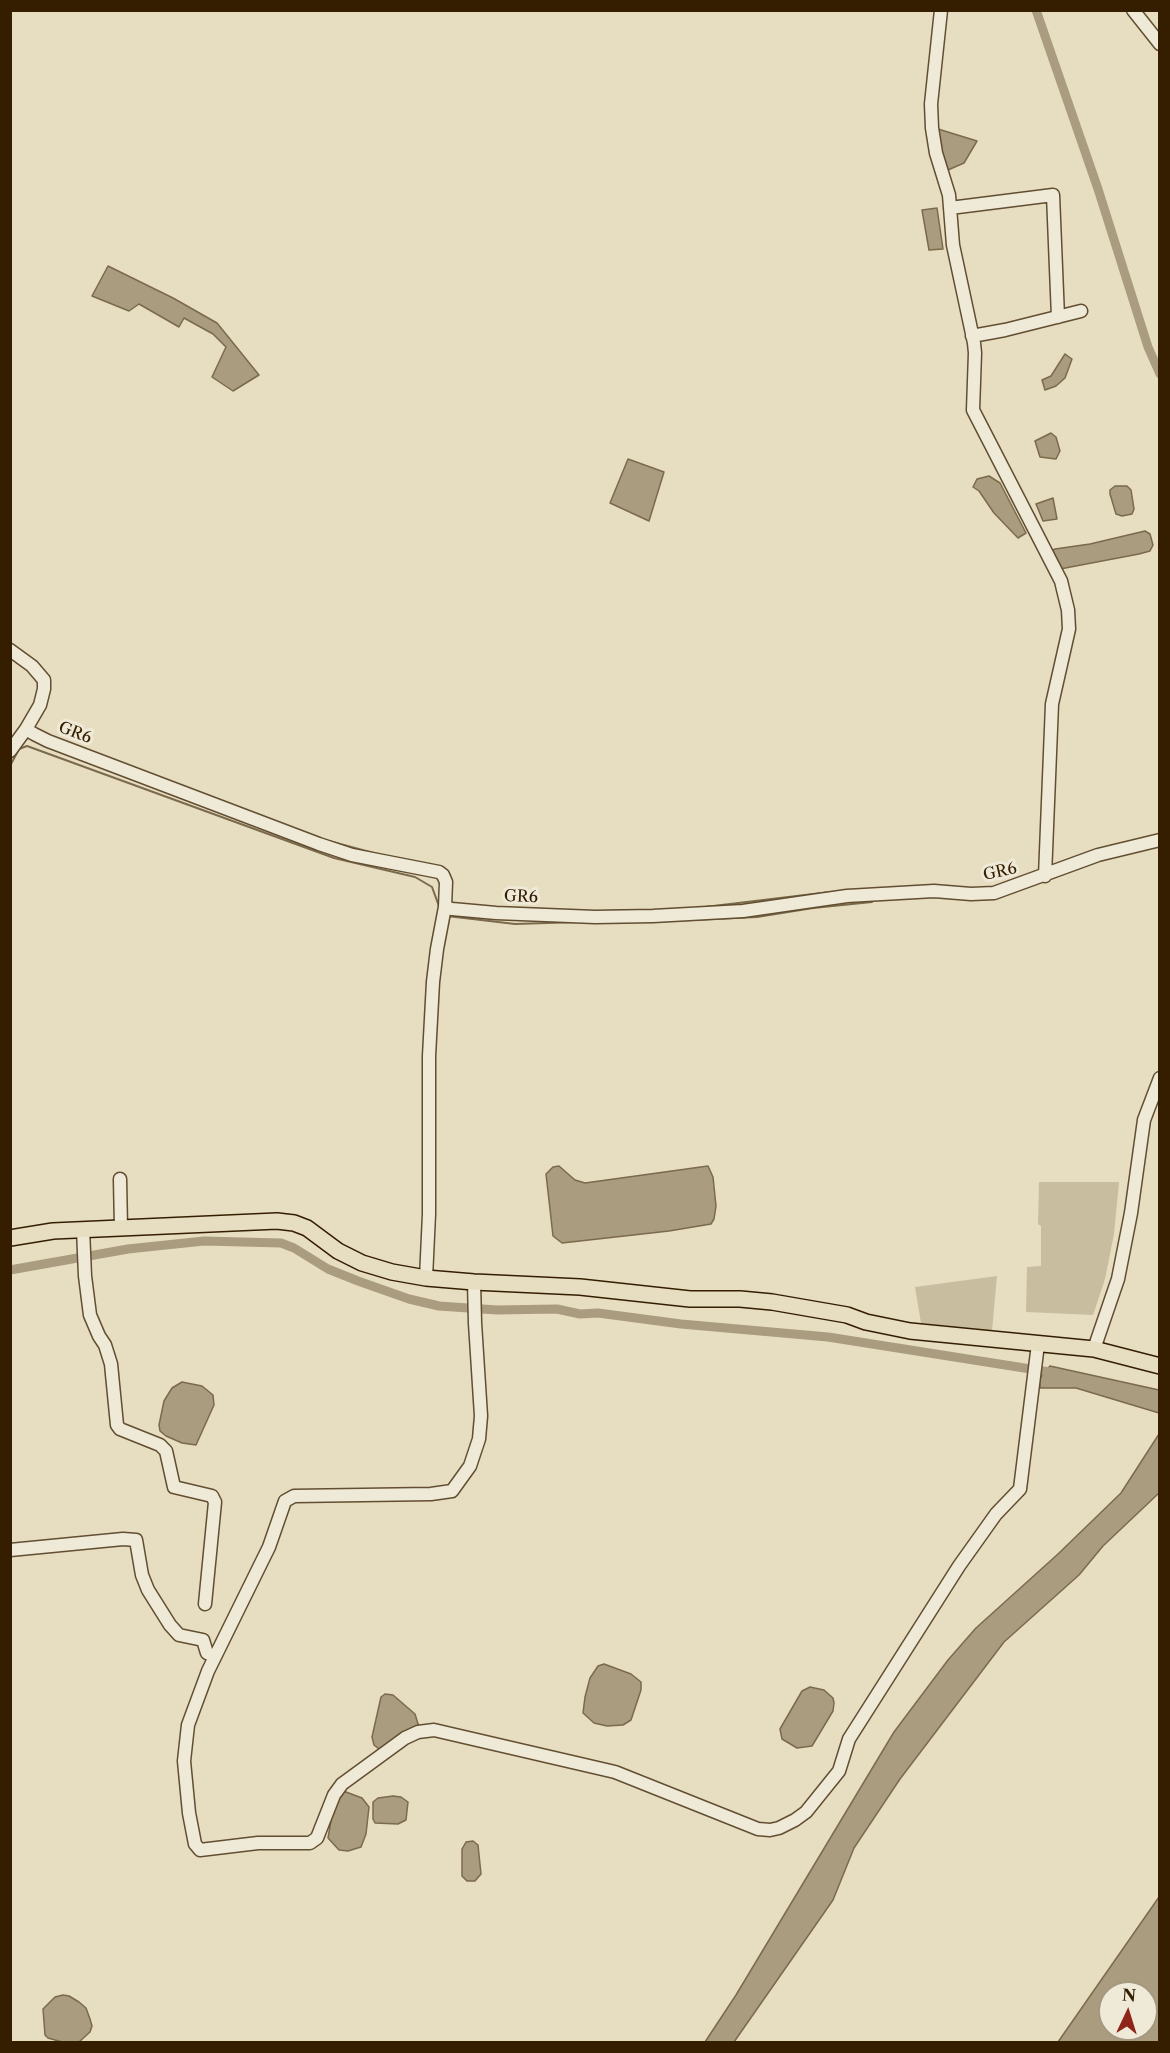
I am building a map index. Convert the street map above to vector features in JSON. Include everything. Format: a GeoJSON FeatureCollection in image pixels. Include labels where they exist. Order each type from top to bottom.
{"type":"FeatureCollection","features":[{"type":"Feature","properties":{"kind":"main road"},"geometry":{"type":"LineString","coordinates":[[10,1238],[52,1231],[83,1229],[277,1221],[294,1223],[307,1228],[339,1251],[362,1263],[393,1272],[474,1286],[580,1287],[690,1299],[740,1299],[772,1302],[847,1315],[867,1322],[910,1331],[1038,1348],[1094,1349],[1160,1366]]}},
{"type":"Feature","properties":{"kind":"street"},"geometry":{"type":"LineString","coordinates":[[941,10],[931,104],[936,153],[949,195],[953,245],[975,353],[973,410],[1061,581],[1068,610],[1069,629],[1052,704],[1045,876]]}},
{"type":"Feature","properties":{"kind":"street"},"geometry":{"type":"LineString","coordinates":[[1133,10],[1160,44]]}},
{"type":"Feature","properties":{"kind":"street"},"geometry":{"type":"LineString","coordinates":[[950,208],[1053,195],[1058,316]]}},
{"type":"Feature","properties":{"kind":"street"},"geometry":{"type":"LineString","coordinates":[[972,336],[1081,311]]}},
{"type":"Feature","properties":{"kind":"street"},"geometry":{"type":"LineString","coordinates":[[10,650],[32,666],[44,680],[40,705],[10,751]]}},
{"type":"Feature","properties":{"kind":"street","name":"GR6"},"geometry":{"type":"LineString","coordinates":[[26,729],[48,741],[319,844],[352,855],[439,872],[446,882],[445,907],[496,913],[595,917],[743,911],[847,896],[934,891],[994,893],[1098,855],[1160,840]]}},
{"type":"Feature","properties":{"kind":"street"},"geometry":{"type":"LineString","coordinates":[[426,1278],[432,993],[445,907]]}},
{"type":"Feature","properties":{"kind":"street"},"geometry":{"type":"LineString","coordinates":[[1094,1349],[1118,1279],[1131,1213],[1144,1120],[1160,1078]]}},
{"type":"Feature","properties":{"kind":"street"},"geometry":{"type":"LineString","coordinates":[[120,1179],[121,1228]]}},
{"type":"Feature","properties":{"kind":"street"},"geometry":{"type":"LineString","coordinates":[[83,1229],[85,1276],[90,1315],[105,1345],[111,1364],[117,1425],[120,1430],[160,1445],[166,1451],[174,1487],[212,1496],[215,1502],[205,1604]]}},
{"type":"Feature","properties":{"kind":"street"},"geometry":{"type":"LineString","coordinates":[[474,1286],[481,1416],[475,1454],[460,1482],[452,1491],[432,1494],[294,1496],[285,1501],[269,1547],[214,1656],[188,1725],[184,1761],[189,1813],[195,1844],[200,1850],[248,1844],[310,1843],[317,1838],[334,1795],[342,1784],[405,1738],[418,1732],[434,1730],[615,1772],[673,1793],[752,1827],[770,1830],[779,1828],[806,1812],[838,1771],[849,1739],[959,1566],[996,1514],[1020,1489],[1038,1348]]}},
{"type":"Feature","properties":{"kind":"street"},"geometry":{"type":"LineString","coordinates":[[10,1550],[123,1539],[136,1540],[142,1575],[148,1590],[170,1624],[179,1635],[203,1640],[207,1653],[214,1656]]}},
{"type":"Feature","properties":{"kind":"shaded area"},"geometry":{"type":"Polygon","coordinates":[[[938,129],[977,141],[964,163],[948,170],[935,136],[938,129]]]}},
{"type":"Feature","properties":{"kind":"shaded area"},"geometry":{"type":"Polygon","coordinates":[[[937,208],[943,249],[929,250],[922,210],[937,208]]]}},
{"type":"Feature","properties":{"kind":"shaded area"},"geometry":{"type":"Polygon","coordinates":[[[108,266],[217,323],[259,375],[233,391],[212,377],[226,347],[213,334],[184,318],[179,327],[139,304],[129,311],[92,296],[108,266]]]}},
{"type":"Feature","properties":{"kind":"shaded area"},"geometry":{"type":"Polygon","coordinates":[[[1065,354],[1072,359],[1065,378],[1056,386],[1045,390],[1042,380],[1051,376],[1065,354]]]}},
{"type":"Feature","properties":{"kind":"shaded area"},"geometry":{"type":"Polygon","coordinates":[[[1051,433],[1056,437],[1060,451],[1056,459],[1040,457],[1035,441],[1051,433]]]}},
{"type":"Feature","properties":{"kind":"shaded area"},"geometry":{"type":"Polygon","coordinates":[[[628,459],[664,472],[649,521],[610,503],[628,459]]]}},
{"type":"Feature","properties":{"kind":"shaded area"},"geometry":{"type":"Polygon","coordinates":[[[989,476],[1000,483],[1026,533],[1018,538],[994,513],[979,491],[973,487],[977,479],[989,476]]]}},
{"type":"Feature","properties":{"kind":"shaded area"},"geometry":{"type":"Polygon","coordinates":[[[1115,486],[1127,486],[1131,490],[1134,509],[1132,514],[1122,516],[1116,514],[1110,494],[1110,490],[1115,486]]]}},
{"type":"Feature","properties":{"kind":"shaded area"},"geometry":{"type":"Polygon","coordinates":[[[1053,498],[1057,519],[1043,521],[1036,504],[1053,498]]]}},
{"type":"Feature","properties":{"kind":"shaded area"},"geometry":{"type":"Polygon","coordinates":[[[1145,531],[1150,534],[1153,545],[1150,551],[1139,554],[1060,569],[1051,551],[1090,544],[1145,531]]]}},
{"type":"Feature","properties":{"kind":"shaded area"},"geometry":{"type":"Polygon","coordinates":[[[559,1166],[575,1180],[585,1183],[708,1166],[713,1177],[716,1206],[714,1219],[711,1224],[669,1231],[562,1243],[553,1236],[546,1174],[553,1167],[559,1166]]]}},
{"type":"Feature","properties":{"kind":"shaded area"},"geometry":{"type":"Polygon","coordinates":[[[1039,1182],[1119,1182],[1114,1234],[1105,1279],[1093,1315],[1026,1312],[1027,1267],[1041,1266],[1041,1226],[1038,1224],[1039,1182]]]}},
{"type":"Feature","properties":{"kind":"shaded area"},"geometry":{"type":"Polygon","coordinates":[[[997,1276],[992,1331],[921,1323],[915,1287],[997,1276]]]}},
{"type":"Feature","properties":{"kind":"shaded area"},"geometry":{"type":"Polygon","coordinates":[[[1050,1366],[1159,1390],[1159,1413],[1076,1388],[1040,1388],[1039,1379],[1050,1366]]]}},
{"type":"Feature","properties":{"kind":"shaded area"},"geometry":{"type":"Polygon","coordinates":[[[182,1382],[202,1386],[213,1395],[214,1405],[196,1445],[182,1443],[160,1431],[164,1401],[172,1388],[182,1382]]]}},
{"type":"Feature","properties":{"kind":"shaded area"},"geometry":{"type":"Polygon","coordinates":[[[1159,1434],[1159,1493],[1103,1546],[1079,1575],[1004,1642],[900,1779],[854,1848],[833,1900],[734,2042],[705,2042],[736,1995],[894,1732],[948,1660],[976,1628],[1121,1493],[1159,1434]]]}},
{"type":"Feature","properties":{"kind":"shaded area"},"geometry":{"type":"Polygon","coordinates":[[[604,1664],[631,1674],[641,1682],[641,1690],[631,1720],[623,1725],[607,1726],[594,1723],[583,1713],[590,1678],[598,1666],[604,1664]]]}},
{"type":"Feature","properties":{"kind":"shaded area"},"geometry":{"type":"Polygon","coordinates":[[[810,1687],[824,1690],[833,1698],[833,1711],[812,1746],[797,1748],[782,1739],[780,1729],[802,1691],[810,1687]]]}},
{"type":"Feature","properties":{"kind":"shaded area"},"geometry":{"type":"Polygon","coordinates":[[[385,1694],[393,1695],[415,1714],[419,1727],[379,1749],[374,1745],[372,1737],[381,1697],[385,1694]]]}},
{"type":"Feature","properties":{"kind":"shaded area"},"geometry":{"type":"Polygon","coordinates":[[[346,1792],[362,1798],[369,1807],[366,1834],[361,1847],[348,1851],[339,1850],[328,1838],[334,1803],[338,1793],[346,1792]]]}},
{"type":"Feature","properties":{"kind":"shaded area"},"geometry":{"type":"Polygon","coordinates":[[[401,1797],[408,1802],[406,1820],[398,1824],[375,1823],[373,1802],[378,1798],[401,1797]]]}},
{"type":"Feature","properties":{"kind":"shaded area"},"geometry":{"type":"Polygon","coordinates":[[[473,1841],[478,1845],[481,1874],[475,1881],[467,1881],[462,1876],[462,1849],[466,1842],[473,1841]]]}},
{"type":"Feature","properties":{"kind":"shaded area"},"geometry":{"type":"Polygon","coordinates":[[[1159,1897],[1159,2042],[1058,2042],[1098,1985],[1098,2041],[1158,2041],[1158,1981],[1100,1981],[1159,1897]]]}},
{"type":"Feature","properties":{"kind":"shaded area"},"geometry":{"type":"Polygon","coordinates":[[[69,1996],[86,2008],[90,2019],[92,2026],[90,2032],[79,2042],[62,2042],[45,2035],[43,2009],[55,1997],[69,1996]]]}},
{"type":"Feature","properties":{"kind":"waterway"},"geometry":{"type":"LineString","coordinates":[[1036,10],[1098,189],[1148,347],[1160,374]]}},
{"type":"Feature","properties":{"kind":"waterway"},"geometry":{"type":"LineString","coordinates":[[10,766],[19,749],[27,746],[334,858],[415,877],[432,887],[440,909]]}},
{"type":"Feature","properties":{"kind":"waterway"},"geometry":{"type":"LineString","coordinates":[[329,841],[381,855]]}},
{"type":"Feature","properties":{"kind":"waterway"},"geometry":{"type":"LineString","coordinates":[[705,907],[830,892]]}},
{"type":"Feature","properties":{"kind":"waterway"},"geometry":{"type":"LineString","coordinates":[[669,921],[757,917],[872,902]]}},
{"type":"Feature","properties":{"kind":"waterway"},"geometry":{"type":"LineString","coordinates":[[603,911],[660,910]]}},
{"type":"Feature","properties":{"kind":"waterway"},"geometry":{"type":"LineString","coordinates":[[447,916],[515,924],[579,922]]}},
{"type":"Feature","properties":{"kind":"waterway"},"geometry":{"type":"LineString","coordinates":[[624,922],[642,922]]}},
{"type":"Feature","properties":{"kind":"waterway"},"geometry":{"type":"LineString","coordinates":[[10,1270],[128,1249],[204,1241],[281,1243],[294,1248],[328,1269],[358,1281],[409,1299],[439,1306],[497,1310],[557,1309],[580,1314],[598,1313],[681,1324],[828,1337],[1056,1373]]}}]}
